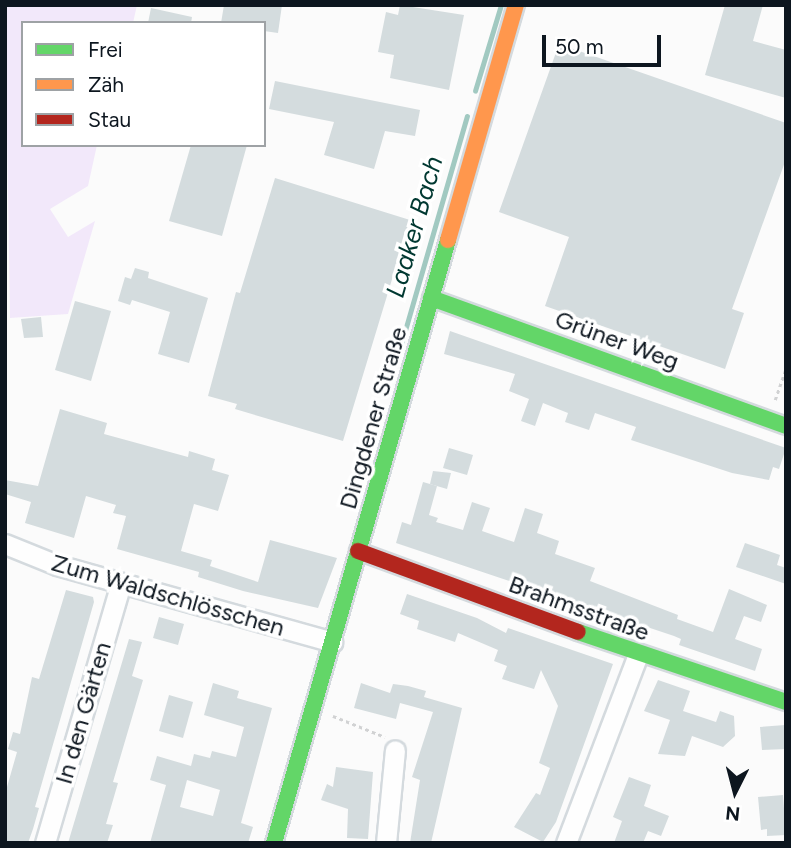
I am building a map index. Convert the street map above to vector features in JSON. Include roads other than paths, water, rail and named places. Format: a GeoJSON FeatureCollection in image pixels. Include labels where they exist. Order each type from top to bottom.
{"type":"FeatureCollection","features":[{"type":"Feature","properties":{"kind":"main road","name":"Dingdener Straße"},"geometry":{"type":"LineString","coordinates":[[274,843],[516,5]]}},
{"type":"Feature","properties":{"kind":"main road","name":"Grüner Weg"},"geometry":{"type":"LineString","coordinates":[[432,298],[786,426]]}},
{"type":"Feature","properties":{"kind":"main road","name":"Brahmsstraße"},"geometry":{"type":"LineString","coordinates":[[358,551],[638,654],[786,702]]}},
{"type":"Feature","properties":{"kind":"street","name":"Zum Waldschlösschen"},"geometry":{"type":"LineString","coordinates":[[5,544],[121,583],[332,642]]}},
{"type":"Feature","properties":{"kind":"street","name":"In den Gärten"},"geometry":{"type":"LineString","coordinates":[[45,843],[121,583]]}},
{"type":"Feature","properties":{"kind":"street"},"geometry":{"type":"LineString","coordinates":[[566,843],[638,654]]}},
{"type":"Feature","properties":{"kind":"street"},"geometry":{"type":"LineString","coordinates":[[386,843],[395,750]]}},
{"type":"Feature","properties":{"kind":"waterway","name":"Laaker Bach"},"geometry":{"type":"LineString","coordinates":[[475,91],[501,5]]}},
{"type":"Feature","properties":{"kind":"waterway","name":"Laaker Bach"},"geometry":{"type":"LineString","coordinates":[[400,348],[467,116]]}}]}
